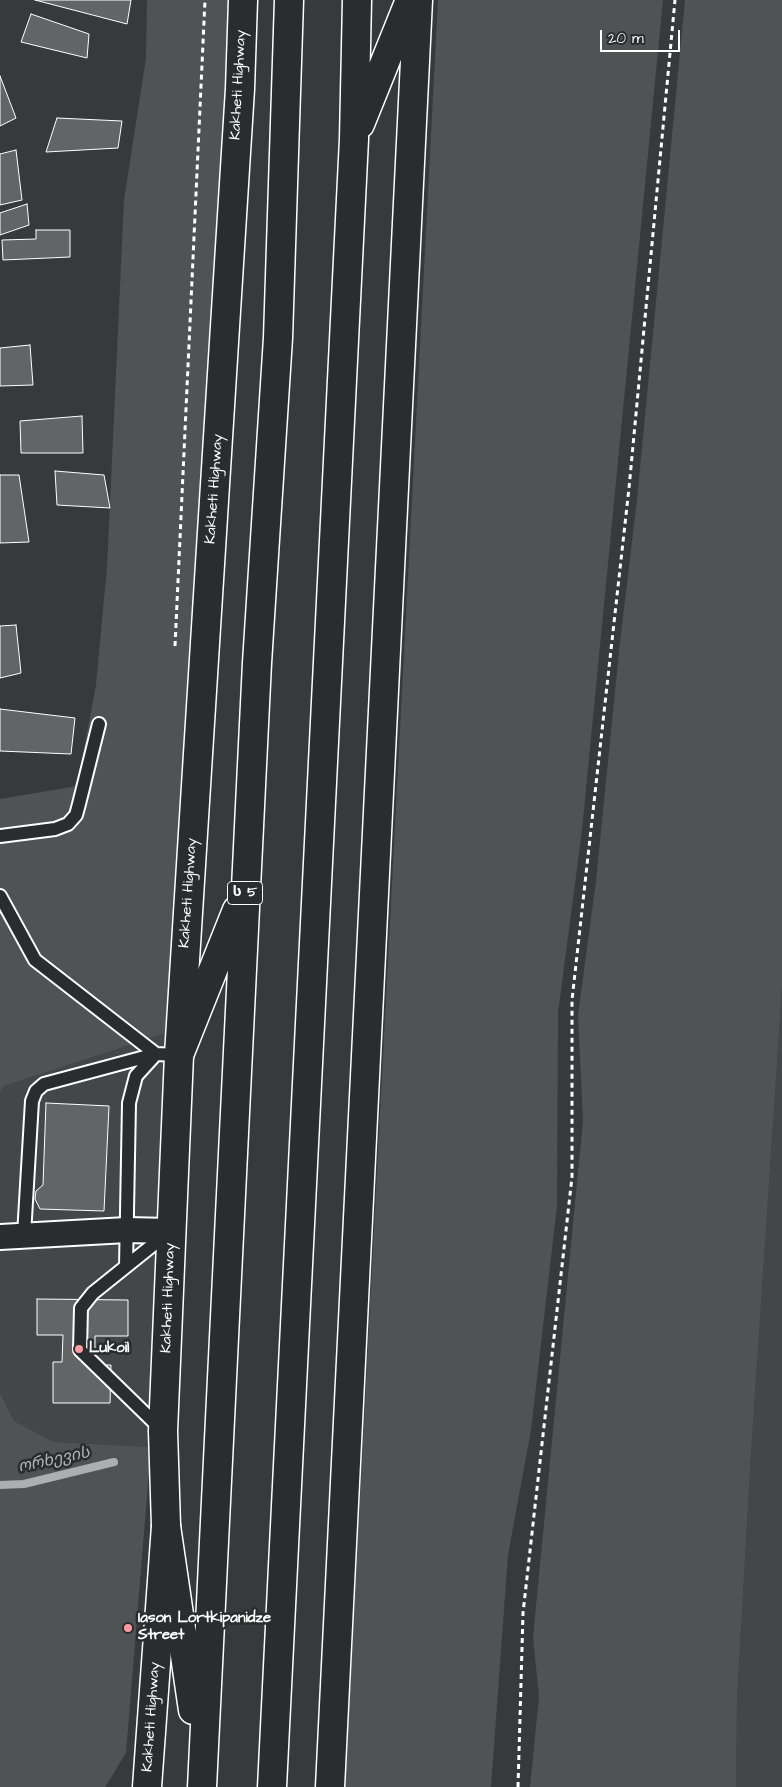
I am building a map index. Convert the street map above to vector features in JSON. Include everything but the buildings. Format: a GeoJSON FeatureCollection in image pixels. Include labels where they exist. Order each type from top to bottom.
{"type":"FeatureCollection","features":[{"type":"Feature","properties":{"kind":"main road","name":"Kakheti Highway"},"geometry":{"type":"LineString","coordinates":[[145,1784],[166,1526],[163,1431],[172,1231],[167,1054],[240,89],[243,0]]}},
{"type":"Feature","properties":{"kind":"main road","name":"ს 5"},"geometry":{"type":"LineString","coordinates":[[202,1779],[245,890],[257,663],[278,338],[289,0]]}},
{"type":"Feature","properties":{"kind":"main road"},"geometry":{"type":"LineString","coordinates":[[272,1787],[354,139],[357,0]]}},
{"type":"Feature","properties":{"kind":"main road"},"geometry":{"type":"LineString","coordinates":[[354,139],[410,0]]}},
{"type":"Feature","properties":{"kind":"main road"},"geometry":{"type":"LineString","coordinates":[[330,1787],[418,0]]}},
{"type":"Feature","properties":{"kind":"main road"},"geometry":{"type":"LineString","coordinates":[[167,1054],[245,890]]}},
{"type":"Feature","properties":{"kind":"main road"},"geometry":{"type":"LineString","coordinates":[[166,1526],[202,1779]]}},
{"type":"Feature","properties":{"kind":"street"},"geometry":{"type":"LineString","coordinates":[[0,1237],[127,1230],[172,1231]]}},
{"type":"Feature","properties":{"kind":"lane"},"geometry":{"type":"LineString","coordinates":[[0,836],[55,829],[68,824],[76,815],[99,724]]}},
{"type":"Feature","properties":{"kind":"lane"},"geometry":{"type":"LineString","coordinates":[[0,896],[35,960],[167,1054]]}},
{"type":"Feature","properties":{"kind":"lane"},"geometry":{"type":"LineString","coordinates":[[126,1266],[129,1104],[136,1076],[167,1054]]}},
{"type":"Feature","properties":{"kind":"lane"},"geometry":{"type":"LineString","coordinates":[[24,1235],[32,1101],[36,1091],[44,1084],[167,1054]]}},
{"type":"Feature","properties":{"kind":"lane"},"geometry":{"type":"LineString","coordinates":[[163,1431],[80,1350],[81,1308],[92,1293],[172,1231]]}},
{"type":"Feature","properties":{"kind":"path"},"geometry":{"type":"LineString","coordinates":[[175,647],[205,0]]}},
{"type":"Feature","properties":{"kind":"path"},"geometry":{"type":"LineString","coordinates":[[518,1787],[523,1613],[572,1177],[572,1000],[629,488],[675,0]]}},
{"type":"Feature","properties":{"kind":"shaded area"},"geometry":{"type":"Polygon","coordinates":[[[147,0],[231,0],[229,83],[169,1032],[4,1086],[0,1092],[0,799],[77,786],[96,685],[107,567],[124,200],[146,58],[147,0]]]}},
{"type":"Feature","properties":{"kind":"shaded area"},"geometry":{"type":"Polygon","coordinates":[[[438,0],[663,0],[582,830],[558,1013],[557,1206],[531,1430],[508,1555],[491,1787],[345,1787],[438,0]]]}},
{"type":"Feature","properties":{"kind":"shaded area"},"geometry":{"type":"Polygon","coordinates":[[[685,0],[782,0],[782,988],[751,1454],[737,1699],[736,1787],[530,1787],[539,1697],[533,1637],[583,1121],[578,1015],[596,881],[620,642],[637,500],[685,0]]]}},
{"type":"Feature","properties":{"kind":"shaded area"},"geometry":{"type":"Polygon","coordinates":[[[782,988],[782,1787],[736,1787],[737,1699],[751,1454],[782,988]]]}},
{"type":"Feature","properties":{"kind":"shaded area"},"geometry":{"type":"Polygon","coordinates":[[[169,1032],[151,1447],[54,1442],[14,1421],[0,1393],[0,1092],[4,1086],[169,1032]]]}},
{"type":"Feature","properties":{"kind":"shaded area"},"geometry":{"type":"Polygon","coordinates":[[[0,1393],[14,1421],[54,1442],[151,1447],[126,1753],[105,1787],[0,1787],[0,1393]]]}},
{"type":"Feature","properties":{"kind":"waterway","name":"ორხევის"},"geometry":{"type":"LineString","coordinates":[[0,1485],[24,1484],[114,1462]]}},
{"type":"Feature","properties":{"kind":"place","name":"Lukoil"},"geometry":{"type":"Point","coordinates":[79,1349]}},
{"type":"Feature","properties":{"kind":"place","name":"Iason Lortkipanidze Street"},"geometry":{"type":"Point","coordinates":[128,1628]}}]}
